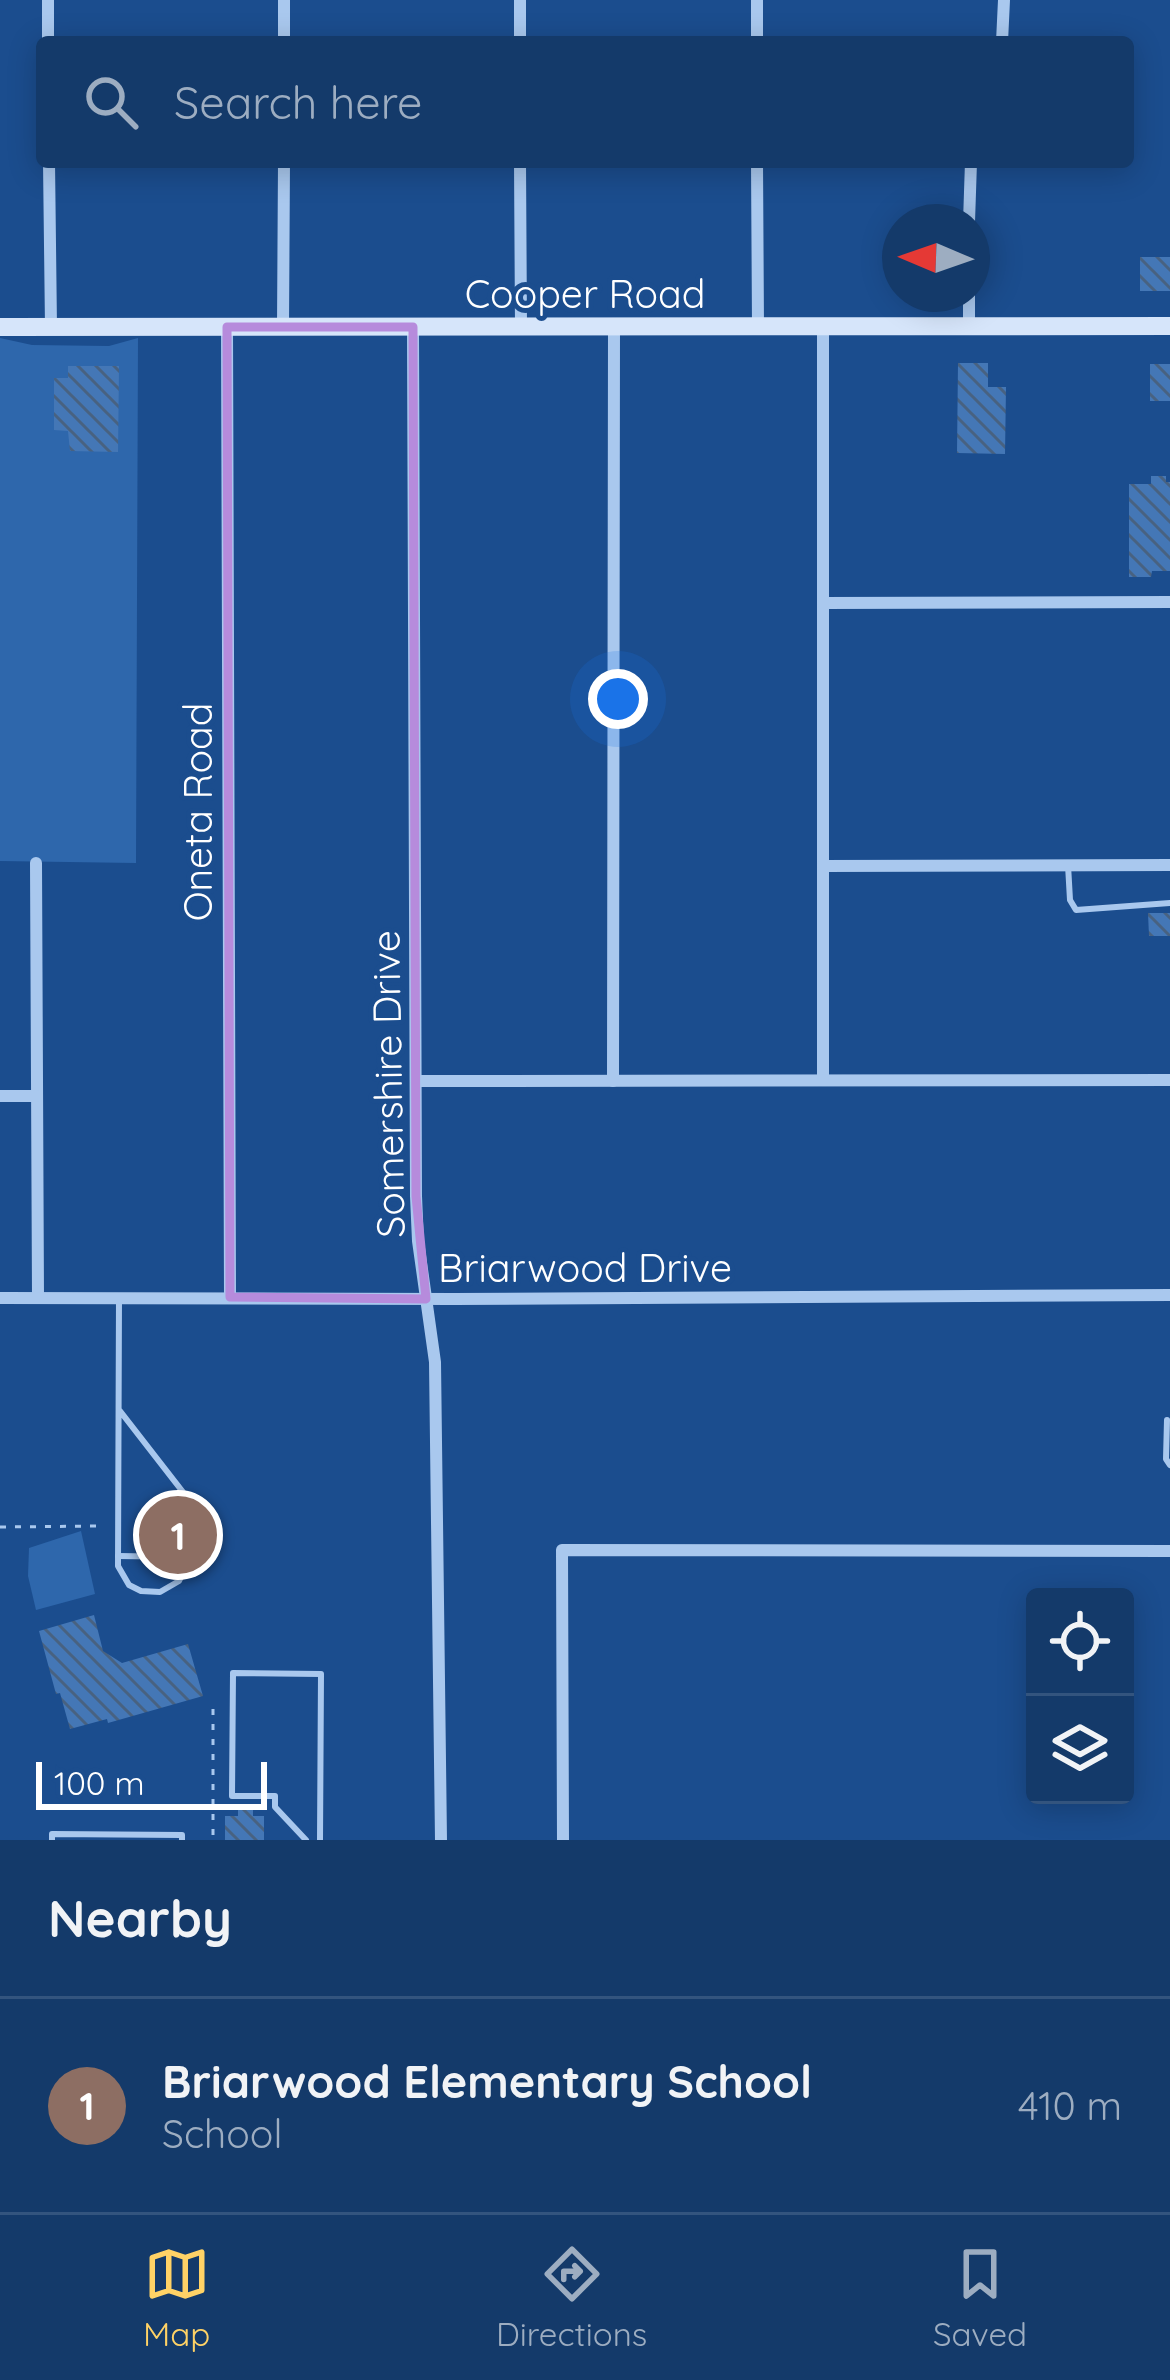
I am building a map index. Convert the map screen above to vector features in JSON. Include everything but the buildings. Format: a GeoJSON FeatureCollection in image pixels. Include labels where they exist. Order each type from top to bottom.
{"type":"FeatureCollection","features":[{"type":"Feature","properties":{"kind":"street"},"geometry":{"type":"LineString","coordinates":[[48,0],[48,36]]}},
{"type":"Feature","properties":{"kind":"street"},"geometry":{"type":"LineString","coordinates":[[284,0],[284,36]]}},
{"type":"Feature","properties":{"kind":"street"},"geometry":{"type":"LineString","coordinates":[[520,0],[520,36]]}},
{"type":"Feature","properties":{"kind":"street"},"geometry":{"type":"LineString","coordinates":[[757,0],[757,36]]}},
{"type":"Feature","properties":{"kind":"street"},"geometry":{"type":"LineString","coordinates":[[1002,36],[1004,0]]}},
{"type":"Feature","properties":{"kind":"street"},"geometry":{"type":"LineString","coordinates":[[50,168],[51,327]]}},
{"type":"Feature","properties":{"kind":"street"},"geometry":{"type":"LineString","coordinates":[[283,327],[284,168]]}},
{"type":"Feature","properties":{"kind":"street"},"geometry":{"type":"LineString","coordinates":[[520,168],[521,327]]}},
{"type":"Feature","properties":{"kind":"street"},"geometry":{"type":"LineString","coordinates":[[757,168],[758,327]]}},
{"type":"Feature","properties":{"kind":"street"},"geometry":{"type":"LineString","coordinates":[[970,204],[971,168]]}},
{"type":"Feature","properties":{"kind":"street"},"geometry":{"type":"LineString","coordinates":[[969,312],[969,326]]}},
{"type":"Feature","properties":{"kind":"street","name":"Cooper Road"},"geometry":{"type":"LineString","coordinates":[[0,328],[1170,326]]}},
{"type":"Feature","properties":{"kind":"street","name":"Oneta Road"},"geometry":{"type":"LineString","coordinates":[[227,327],[230,1298]]}},
{"type":"Feature","properties":{"kind":"street","name":"Somershire Drive"},"geometry":{"type":"LineString","coordinates":[[413,327],[416,1196],[435,1362],[441,1840]]}},
{"type":"Feature","properties":{"kind":"street"},"geometry":{"type":"LineString","coordinates":[[613,1081],[614,327]]}},
{"type":"Feature","properties":{"kind":"street"},"geometry":{"type":"LineString","coordinates":[[823,327],[823,1080]]}},
{"type":"Feature","properties":{"kind":"street"},"geometry":{"type":"LineString","coordinates":[[823,603],[1170,602]]}},
{"type":"Feature","properties":{"kind":"street"},"geometry":{"type":"LineString","coordinates":[[36,863],[38,1298]]}},
{"type":"Feature","properties":{"kind":"street"},"geometry":{"type":"LineString","coordinates":[[823,866],[1170,866]]}},
{"type":"Feature","properties":{"kind":"street"},"geometry":{"type":"LineString","coordinates":[[416,1081],[1170,1080]]}},
{"type":"Feature","properties":{"kind":"street"},"geometry":{"type":"LineString","coordinates":[[0,1096],[37,1096]]}},
{"type":"Feature","properties":{"kind":"street","name":"Briarwood Drive"},"geometry":{"type":"LineString","coordinates":[[0,1298],[1170,1295]]}},
{"type":"Feature","properties":{"kind":"street"},"geometry":{"type":"LineString","coordinates":[[563,1840],[562,1550],[1170,1551]]}},
{"type":"Feature","properties":{"kind":"lane"},"geometry":{"type":"LineString","coordinates":[[1068,866],[1070,900],[1076,910],[1170,903]]}},
{"type":"Feature","properties":{"kind":"lane"},"geometry":{"type":"LineString","coordinates":[[119,1299],[118,1566],[125,1581],[141,1591],[160,1592],[179,1581],[186,1567],[186,1496],[120,1411]]}},
{"type":"Feature","properties":{"kind":"lane"},"geometry":{"type":"LineString","coordinates":[[1167,1420],[1170,1465]]}},
{"type":"Feature","properties":{"kind":"lane"},"geometry":{"type":"LineString","coordinates":[[118,1556],[186,1557]]}},
{"type":"Feature","properties":{"kind":"lane"},"geometry":{"type":"LineString","coordinates":[[306,1840],[275,1807],[275,1796],[232,1796],[233,1673],[321,1674],[320,1840]]}},
{"type":"Feature","properties":{"kind":"lane"},"geometry":{"type":"LineString","coordinates":[[52,1840],[52,1834],[182,1834],[182,1840]]}},
{"type":"Feature","properties":{"kind":"path"},"geometry":{"type":"LineString","coordinates":[[0,1527],[101,1526]]}},
{"type":"Feature","properties":{"kind":"path"},"geometry":{"type":"LineString","coordinates":[[212,1708],[213,1840]]}},
{"type":"Feature","properties":{"kind":"highlighted area"},"geometry":{"type":"Polygon","coordinates":[[[227,327],[413,327],[416,1196],[426,1299],[230,1297],[227,327]]]}},
{"type":"Feature","properties":{"kind":"shaded area"},"geometry":{"type":"Polygon","coordinates":[[[0,338],[32,345],[109,346],[138,338],[136,863],[0,861],[0,338]]]}},
{"type":"Feature","properties":{"kind":"shaded area"},"geometry":{"type":"Polygon","coordinates":[[[81,1531],[95,1594],[36,1610],[28,1576],[29,1548],[81,1531]]]}},
{"type":"Feature","properties":{"kind":"place","name":"Briarwood Elementary School"},"geometry":{"type":"Point","coordinates":[178,1535]}}]}
